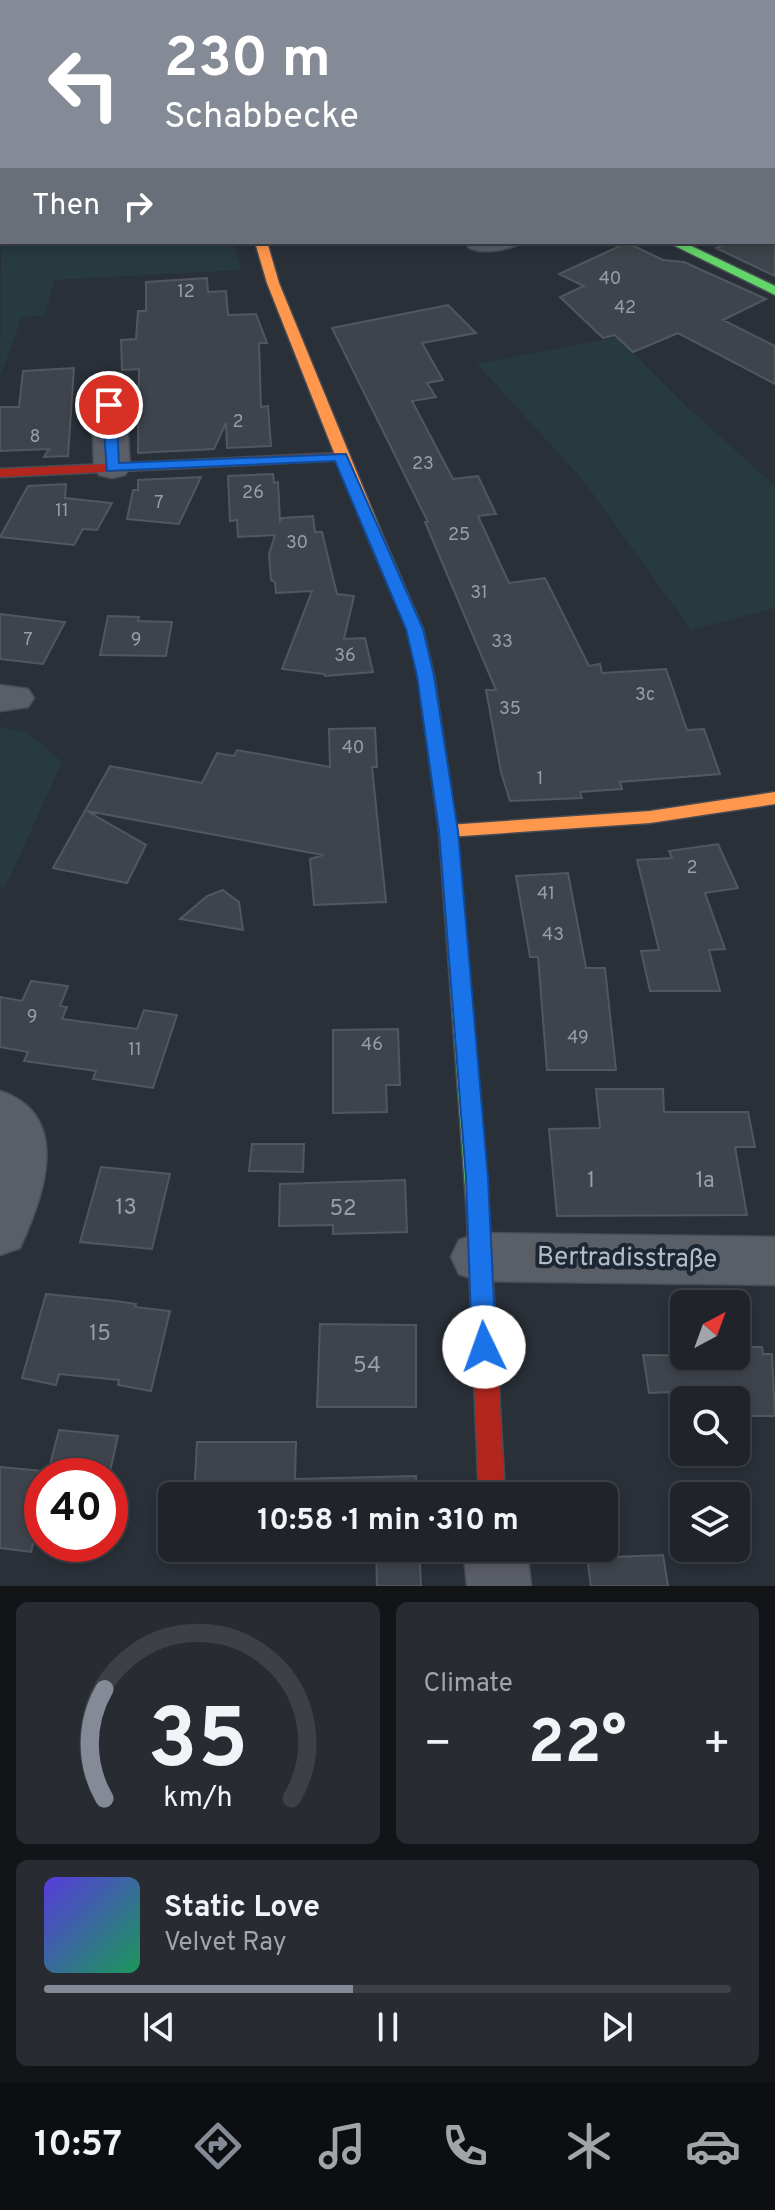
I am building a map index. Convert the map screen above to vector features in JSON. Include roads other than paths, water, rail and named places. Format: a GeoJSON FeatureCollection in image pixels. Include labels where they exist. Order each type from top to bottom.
{"type":"FeatureCollection","features":[{"type":"Feature","properties":{"kind":"street"},"geometry":{"type":"LineString","coordinates":[[262,244],[273,283],[341,457],[415,629],[435,730],[448,831],[477,1178],[491,1482]]}},
{"type":"Feature","properties":{"kind":"street"},"geometry":{"type":"LineString","coordinates":[[682,244],[775,291]]}},
{"type":"Feature","properties":{"kind":"street"},"geometry":{"type":"LineString","coordinates":[[109,405],[112,467]]}},
{"type":"Feature","properties":{"kind":"street"},"geometry":{"type":"LineString","coordinates":[[0,473],[341,457]]}},
{"type":"Feature","properties":{"kind":"street"},"geometry":{"type":"LineString","coordinates":[[448,831],[650,817],[775,798]]}},
{"type":"Feature","properties":{"kind":"street"},"geometry":{"type":"LineString","coordinates":[[0,1112],[18,1131],[21,1164],[0,1231]]}},
{"type":"Feature","properties":{"kind":"street","name":"Bertradisstraße"},"geometry":{"type":"LineString","coordinates":[[479,1257],[775,1261]]}},
{"type":"Feature","properties":{"kind":"street"},"geometry":{"type":"LineString","coordinates":[[496,1562],[499,1586]]}},
{"type":"Feature","properties":{"kind":"lane"},"geometry":{"type":"LineString","coordinates":[[475,247],[499,244]]}}]}
